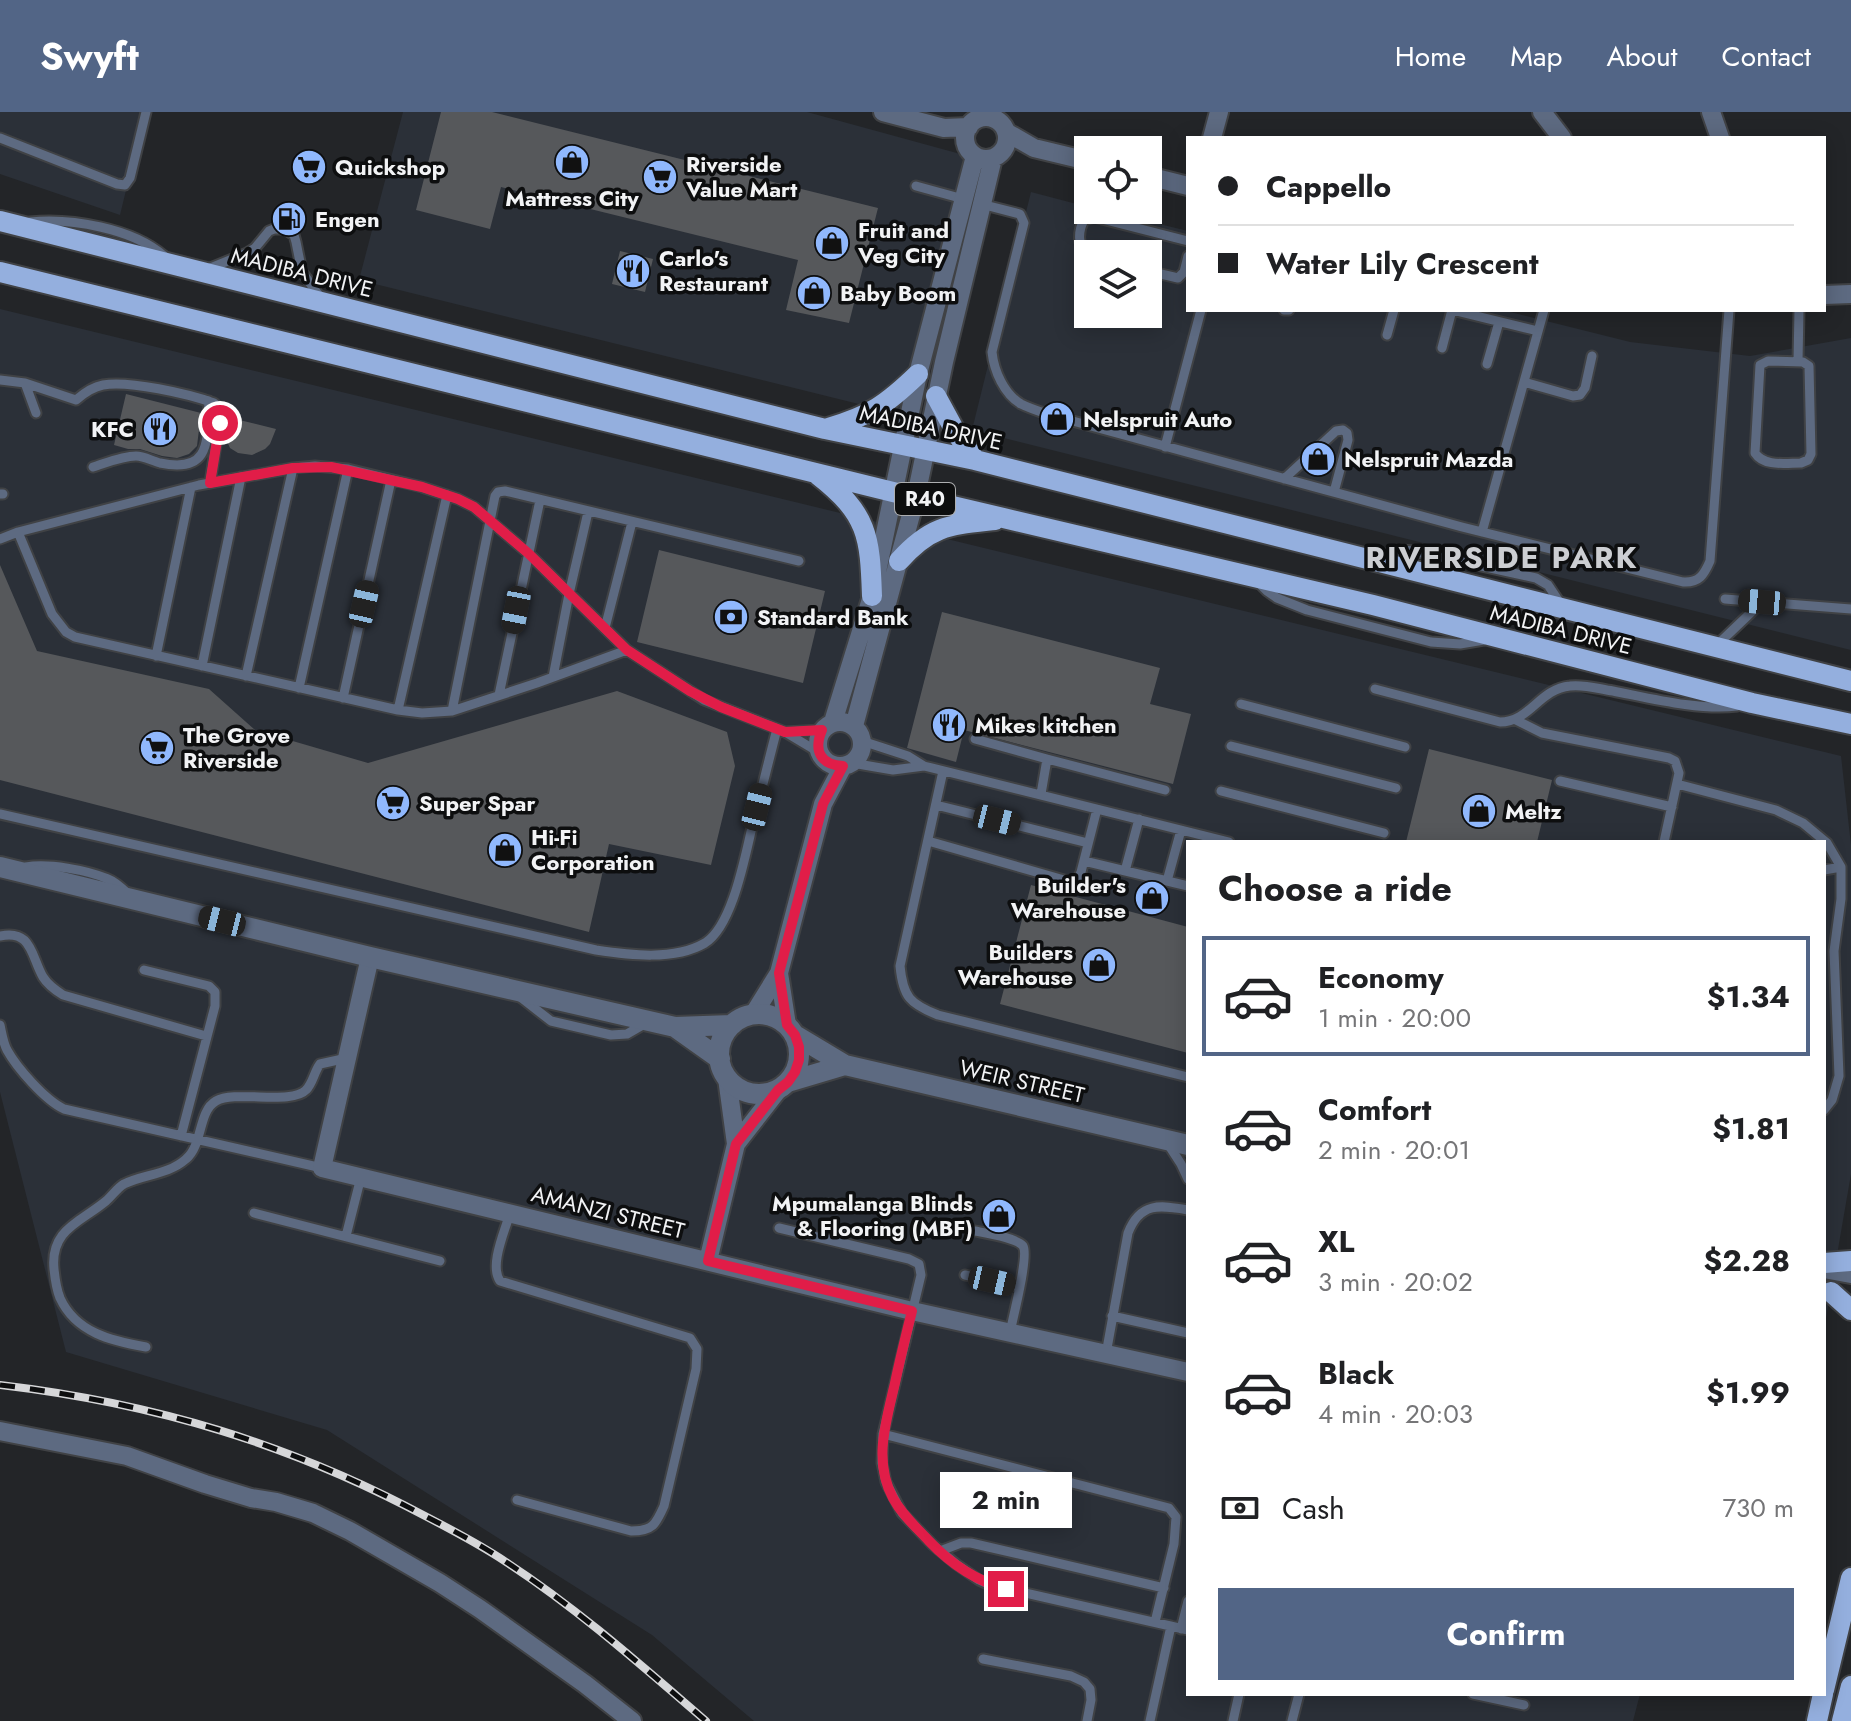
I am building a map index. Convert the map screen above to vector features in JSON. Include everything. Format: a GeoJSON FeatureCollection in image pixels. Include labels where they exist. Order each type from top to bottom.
{"type":"FeatureCollection","features":[{"type":"Feature","properties":{"kind":"main road","name":"MADIBA DRIVE"},"geometry":{"type":"LineString","coordinates":[[6,222],[825,429],[975,460],[1851,681]]}},
{"type":"Feature","properties":{"kind":"main road","name":"MADIBA DRIVE"},"geometry":{"type":"LineString","coordinates":[[0,272],[893,492],[1254,577],[1752,703],[1851,724]]}},
{"type":"Feature","properties":{"kind":"main road"},"geometry":{"type":"LineString","coordinates":[[825,429],[852,421],[881,407],[918,374]]}},
{"type":"Feature","properties":{"kind":"main road"},"geometry":{"type":"LineString","coordinates":[[936,396],[975,460]]}},
{"type":"Feature","properties":{"kind":"main road"},"geometry":{"type":"LineString","coordinates":[[813,472],[834,487],[865,527],[871,555],[872,596]]}},
{"type":"Feature","properties":{"kind":"main road"},"geometry":{"type":"LineString","coordinates":[[899,561],[915,544],[934,532],[957,525],[1007,519]]}},
{"type":"Feature","properties":{"kind":"main road"},"geometry":{"type":"LineString","coordinates":[[1826,1265],[1851,1261]]}},
{"type":"Feature","properties":{"kind":"main road"},"geometry":{"type":"LineString","coordinates":[[1835,1293],[1851,1310]]}},
{"type":"Feature","properties":{"kind":"main road"},"geometry":{"type":"LineString","coordinates":[[1826,1684],[1851,1578]]}},
{"type":"Feature","properties":{"kind":"main road"},"geometry":{"type":"LineString","coordinates":[[1842,1721],[1851,1686]]}},
{"type":"Feature","properties":{"kind":"main road"},"geometry":{"type":"LineString","coordinates":[[1817,1721],[1823,1696]]}},
{"type":"Feature","properties":{"kind":"street"},"geometry":{"type":"LineString","coordinates":[[883,112],[944,128],[981,147],[1034,148],[1074,158]]}},
{"type":"Feature","properties":{"kind":"street"},"geometry":{"type":"LineString","coordinates":[[1213,136],[1219,112]]}},
{"type":"Feature","properties":{"kind":"street"},"geometry":{"type":"LineString","coordinates":[[1542,112],[1560,136]]}},
{"type":"Feature","properties":{"kind":"street"},"geometry":{"type":"LineString","coordinates":[[1711,112],[1719,136]]}},
{"type":"Feature","properties":{"kind":"street"},"geometry":{"type":"LineString","coordinates":[[823,804],[848,764],[860,753],[858,733],[916,496],[973,202],[981,147],[978,119],[991,115],[1006,132],[1007,143],[981,147]]}},
{"type":"Feature","properties":{"kind":"street"},"geometry":{"type":"LineString","coordinates":[[1006,132],[1034,148]]}},
{"type":"Feature","properties":{"kind":"street"},"geometry":{"type":"LineString","coordinates":[[1162,180],[1186,186]]}},
{"type":"Feature","properties":{"kind":"street"},"geometry":{"type":"LineString","coordinates":[[753,1015],[779,973],[823,804],[818,742],[828,726],[872,596],[918,374],[973,202]]}},
{"type":"Feature","properties":{"kind":"street"},"geometry":{"type":"LineString","coordinates":[[1826,295],[1851,294]]}},
{"type":"Feature","properties":{"kind":"street"},"geometry":{"type":"LineString","coordinates":[[828,726],[844,722],[858,733]]}},
{"type":"Feature","properties":{"kind":"street"},"geometry":{"type":"LineString","coordinates":[[821,756],[832,765],[848,764]]}},
{"type":"Feature","properties":{"kind":"street"},"geometry":{"type":"LineString","coordinates":[[7,868],[370,957],[675,1027],[732,1025]]}},
{"type":"Feature","properties":{"kind":"street"},"geometry":{"type":"LineString","coordinates":[[322,1168],[370,957]]}},
{"type":"Feature","properties":{"kind":"street"},"geometry":{"type":"LineString","coordinates":[[736,1144],[795,1072],[799,1060],[799,1047],[791,1030],[779,973]]}},
{"type":"Feature","properties":{"kind":"street"},"geometry":{"type":"LineString","coordinates":[[708,1261],[736,1144],[720,1047],[725,1035],[742,1018],[765,1015],[777,1018],[845,1065]]}},
{"type":"Feature","properties":{"kind":"street"},"geometry":{"type":"LineString","coordinates":[[675,1027],[724,1068],[735,1086],[745,1092],[767,1094],[845,1065]]}},
{"type":"Feature","properties":{"kind":"street","name":"WEIR STREET"},"geometry":{"type":"LineString","coordinates":[[845,1065],[1186,1144]]}},
{"type":"Feature","properties":{"kind":"street","name":"AMANZI STREET"},"geometry":{"type":"LineString","coordinates":[[322,1168],[912,1311],[1186,1372]]}},
{"type":"Feature","properties":{"kind":"street"},"geometry":{"type":"LineString","coordinates":[[1826,1266],[1851,1273]]}},
{"type":"Feature","properties":{"kind":"street"},"geometry":{"type":"LineString","coordinates":[[0,1431],[127,1456],[251,1498],[313,1513],[450,1589],[632,1721]]}},
{"type":"Feature","properties":{"kind":"lane"},"geometry":{"type":"LineString","coordinates":[[0,138],[126,185],[146,112]]}},
{"type":"Feature","properties":{"kind":"lane"},"geometry":{"type":"LineString","coordinates":[[916,186],[1020,214],[1024,223],[992,352],[993,363],[1006,388],[1022,405],[1284,479],[1683,582],[1697,581],[1710,561],[1729,312]]}},
{"type":"Feature","properties":{"kind":"lane"},"geometry":{"type":"LineString","coordinates":[[1080,240],[1084,220],[1094,217],[1186,240]]}},
{"type":"Feature","properties":{"kind":"lane"},"geometry":{"type":"LineString","coordinates":[[201,272],[247,253],[269,231],[285,229],[294,235],[302,272],[325,303]]}},
{"type":"Feature","properties":{"kind":"lane"},"geometry":{"type":"LineString","coordinates":[[1162,274],[1178,278],[1186,264]]}},
{"type":"Feature","properties":{"kind":"lane"},"geometry":{"type":"LineString","coordinates":[[1165,447],[1200,312]]}},
{"type":"Feature","properties":{"kind":"lane"},"geometry":{"type":"LineString","coordinates":[[1387,335],[1393,312]]}},
{"type":"Feature","properties":{"kind":"lane"},"geometry":{"type":"LineString","coordinates":[[1442,348],[1451,312]]}},
{"type":"Feature","properties":{"kind":"lane"},"geometry":{"type":"LineString","coordinates":[[1460,312],[1538,331]]}},
{"type":"Feature","properties":{"kind":"lane"},"geometry":{"type":"LineString","coordinates":[[1482,532],[1543,312]]}},
{"type":"Feature","properties":{"kind":"lane"},"geometry":{"type":"LineString","coordinates":[[1798,361],[1799,312]]}},
{"type":"Feature","properties":{"kind":"lane"},"geometry":{"type":"LineString","coordinates":[[1487,364],[1499,322]]}},
{"type":"Feature","properties":{"kind":"lane"},"geometry":{"type":"LineString","coordinates":[[1524,382],[1573,396],[1580,395],[1585,388],[1592,356]]}},
{"type":"Feature","properties":{"kind":"lane"},"geometry":{"type":"LineString","coordinates":[[1768,361],[1798,361],[1806,363],[1810,369],[1810,457],[1801,463],[1761,461],[1754,450],[1760,365],[1768,361]]}},
{"type":"Feature","properties":{"kind":"lane"},"geometry":{"type":"LineString","coordinates":[[0,380],[25,383],[76,400],[99,386],[117,384],[209,401],[218,407],[220,419],[210,483]]}},
{"type":"Feature","properties":{"kind":"lane"},"geometry":{"type":"LineString","coordinates":[[25,383],[36,413]]}},
{"type":"Feature","properties":{"kind":"lane"},"geometry":{"type":"LineString","coordinates":[[93,467],[137,456],[163,464],[182,465],[196,461],[204,451],[209,401]]}},
{"type":"Feature","properties":{"kind":"lane"},"geometry":{"type":"LineString","coordinates":[[1284,479],[1336,431],[1343,430],[1348,440],[1334,492]]}},
{"type":"Feature","properties":{"kind":"lane"},"geometry":{"type":"LineString","coordinates":[[246,676],[293,468]]}},
{"type":"Feature","properties":{"kind":"lane"},"geometry":{"type":"LineString","coordinates":[[0,539],[191,487],[293,468],[348,469],[391,480],[447,495],[474,507],[528,553],[627,650],[704,700],[781,730],[821,756]]}},
{"type":"Feature","properties":{"kind":"lane"},"geometry":{"type":"LineString","coordinates":[[299,688],[348,469]]}},
{"type":"Feature","properties":{"kind":"lane"},"geometry":{"type":"LineString","coordinates":[[202,666],[241,477]]}},
{"type":"Feature","properties":{"kind":"lane"},"geometry":{"type":"LineString","coordinates":[[343,698],[391,480]]}},
{"type":"Feature","properties":{"kind":"lane"},"geometry":{"type":"LineString","coordinates":[[156,656],[191,487]]}},
{"type":"Feature","properties":{"kind":"lane"},"geometry":{"type":"LineString","coordinates":[[452,711],[498,492],[505,491],[799,561]]}},
{"type":"Feature","properties":{"kind":"lane"},"geometry":{"type":"LineString","coordinates":[[398,710],[447,495]]}},
{"type":"Feature","properties":{"kind":"lane"},"geometry":{"type":"LineString","coordinates":[[499,695],[540,500]]}},
{"type":"Feature","properties":{"kind":"lane"},"geometry":{"type":"LineString","coordinates":[[553,677],[588,512]]}},
{"type":"Feature","properties":{"kind":"lane"},"geometry":{"type":"LineString","coordinates":[[605,628],[632,522]]}},
{"type":"Feature","properties":{"kind":"lane"},"geometry":{"type":"LineString","coordinates":[[18,532],[52,614],[66,632],[75,637],[398,710],[422,713],[452,711],[627,650]]}},
{"type":"Feature","properties":{"kind":"lane"},"geometry":{"type":"LineString","coordinates":[[1725,599],[1851,609]]}},
{"type":"Feature","properties":{"kind":"lane"},"geometry":{"type":"LineString","coordinates":[[1716,646],[1762,602]]}},
{"type":"Feature","properties":{"kind":"lane"},"geometry":{"type":"LineString","coordinates":[[1375,689],[1500,722],[1516,720],[1548,693],[1572,685],[1715,707],[1752,703]]}},
{"type":"Feature","properties":{"kind":"lane"},"geometry":{"type":"LineString","coordinates":[[1241,704],[1405,747]]}},
{"type":"Feature","properties":{"kind":"lane"},"geometry":{"type":"LineString","coordinates":[[1516,720],[1542,733],[1675,761],[1679,768],[1677,784],[1664,840]]}},
{"type":"Feature","properties":{"kind":"lane"},"geometry":{"type":"LineString","coordinates":[[781,730],[828,726]]}},
{"type":"Feature","properties":{"kind":"lane"},"geometry":{"type":"LineString","coordinates":[[0,814],[596,950],[677,953],[705,943],[723,923],[738,885],[781,730]]}},
{"type":"Feature","properties":{"kind":"lane"},"geometry":{"type":"LineString","coordinates":[[858,733],[924,766],[1221,840]]}},
{"type":"Feature","properties":{"kind":"lane"},"geometry":{"type":"LineString","coordinates":[[975,739],[1165,790]]}},
{"type":"Feature","properties":{"kind":"lane"},"geometry":{"type":"LineString","coordinates":[[1231,746],[1396,788]]}},
{"type":"Feature","properties":{"kind":"lane"},"geometry":{"type":"LineString","coordinates":[[1041,794],[1047,759]]}},
{"type":"Feature","properties":{"kind":"lane"},"geometry":{"type":"LineString","coordinates":[[848,764],[893,770],[924,766]]}},
{"type":"Feature","properties":{"kind":"lane"},"geometry":{"type":"LineString","coordinates":[[943,771],[900,966],[908,995],[919,1008],[953,1018],[1186,1076]]}},
{"type":"Feature","properties":{"kind":"lane"},"geometry":{"type":"LineString","coordinates":[[1560,781],[1672,807]]}},
{"type":"Feature","properties":{"kind":"lane"},"geometry":{"type":"LineString","coordinates":[[1677,784],[1776,810],[1803,823],[1823,840]]}},
{"type":"Feature","properties":{"kind":"lane"},"geometry":{"type":"LineString","coordinates":[[1221,791],[1384,833]]}},
{"type":"Feature","properties":{"kind":"lane"},"geometry":{"type":"LineString","coordinates":[[936,805],[1088,843]]}},
{"type":"Feature","properties":{"kind":"lane"},"geometry":{"type":"LineString","coordinates":[[928,841],[1066,881],[1078,879],[1097,809]]}},
{"type":"Feature","properties":{"kind":"lane"},"geometry":{"type":"LineString","coordinates":[[1125,871],[1139,819]]}},
{"type":"Feature","properties":{"kind":"lane"},"geometry":{"type":"LineString","coordinates":[[1167,881],[1181,830]]}},
{"type":"Feature","properties":{"kind":"lane"},"geometry":{"type":"LineString","coordinates":[[1826,842],[1841,867],[1841,899],[1834,951],[1839,1076],[1832,1100],[1826,1108]]}},
{"type":"Feature","properties":{"kind":"lane"},"geometry":{"type":"LineString","coordinates":[[1084,861],[1186,886]]}},
{"type":"Feature","properties":{"kind":"lane"},"geometry":{"type":"LineString","coordinates":[[1826,870],[1841,867]]}},
{"type":"Feature","properties":{"kind":"lane"},"geometry":{"type":"LineString","coordinates":[[0,936],[14,934],[26,941],[44,980],[63,995],[206,1036]]}},
{"type":"Feature","properties":{"kind":"lane"},"geometry":{"type":"LineString","coordinates":[[144,970],[213,988],[216,996],[181,1136]]}},
{"type":"Feature","properties":{"kind":"lane"},"geometry":{"type":"LineString","coordinates":[[0,1025],[12,1059],[42,1094],[64,1109],[322,1168]]}},
{"type":"Feature","properties":{"kind":"lane"},"geometry":{"type":"LineString","coordinates":[[146,1347],[120,1343],[93,1333],[65,1308],[56,1288],[53,1258],[55,1246],[66,1229],[106,1201],[121,1185],[170,1170],[188,1158],[199,1140],[206,1112],[217,1100],[299,1095],[308,1087],[320,1064],[347,1058]]}},
{"type":"Feature","properties":{"kind":"lane"},"geometry":{"type":"LineString","coordinates":[[1164,1139],[1186,1175]]}},
{"type":"Feature","properties":{"kind":"lane"},"geometry":{"type":"LineString","coordinates":[[346,1236],[361,1177]]}},
{"type":"Feature","properties":{"kind":"lane"},"geometry":{"type":"LineString","coordinates":[[1106,1354],[1128,1233],[1137,1216],[1147,1209],[1162,1206],[1186,1210]]}},
{"type":"Feature","properties":{"kind":"lane"},"geometry":{"type":"LineString","coordinates":[[254,1213],[440,1261]]}},
{"type":"Feature","properties":{"kind":"lane"},"geometry":{"type":"LineString","coordinates":[[510,1213],[496,1261],[496,1275],[500,1281],[690,1338],[697,1349],[696,1369],[664,1506],[652,1527],[644,1531],[631,1531],[517,1500]]}},
{"type":"Feature","properties":{"kind":"lane"},"geometry":{"type":"LineString","coordinates":[[779,1228],[916,1261],[921,1269],[883,1434],[882,1463],[886,1482],[902,1513],[940,1551],[990,1585],[1185,1630]]}},
{"type":"Feature","properties":{"kind":"lane"},"geometry":{"type":"LineString","coordinates":[[975,1231],[1014,1240],[1024,1250],[1010,1332]]}},
{"type":"Feature","properties":{"kind":"lane"},"geometry":{"type":"LineString","coordinates":[[965,1275],[1019,1287]]}},
{"type":"Feature","properties":{"kind":"lane"},"geometry":{"type":"LineString","coordinates":[[1112,1316],[1186,1333]]}},
{"type":"Feature","properties":{"kind":"lane"},"geometry":{"type":"LineString","coordinates":[[883,1434],[1169,1508],[1177,1523],[1155,1622]]}},
{"type":"Feature","properties":{"kind":"lane"},"geometry":{"type":"LineString","coordinates":[[940,1551],[961,1543],[971,1543],[1164,1588]]}},
{"type":"Feature","properties":{"kind":"lane"},"geometry":{"type":"LineString","coordinates":[[1150,1721],[1171,1626]]}},
{"type":"Feature","properties":{"kind":"lane"},"geometry":{"type":"LineString","coordinates":[[983,1659],[1081,1680],[1090,1689],[1087,1721]]}},
{"type":"Feature","properties":{"kind":"lane"},"geometry":{"type":"LineString","coordinates":[[1233,1721],[1239,1696]]}},
{"type":"Feature","properties":{"kind":"lane"},"geometry":{"type":"LineString","coordinates":[[1292,1721],[1298,1696]]}},
{"type":"Feature","properties":{"kind":"lane"},"geometry":{"type":"LineString","coordinates":[[1482,1696],[1524,1705]]}},
{"type":"Feature","properties":{"kind":"shaded area"},"geometry":{"type":"Polygon","coordinates":[[[0,112],[145,112],[120,215],[0,174],[0,112]]]}},
{"type":"Feature","properties":{"kind":"shaded area"},"geometry":{"type":"Polygon","coordinates":[[[403,112],[807,112],[964,155],[899,414],[359,280],[403,112]]]}},
{"type":"Feature","properties":{"kind":"shaded area"},"geometry":{"type":"Polygon","coordinates":[[[1031,192],[1074,203],[1074,224],[1159,224],[1186,231],[1186,312],[1510,312],[1630,342],[1750,356],[1851,338],[1851,650],[972,430],[1031,192]]]}},
{"type":"Feature","properties":{"kind":"shaded area"},"geometry":{"type":"Polygon","coordinates":[[[0,309],[1841,756],[1851,845],[1851,1174],[1826,1318],[1826,840],[1186,840],[1186,1696],[1639,1696],[1633,1721],[754,1721],[652,1635],[327,1430],[66,1352],[0,1092],[0,309]]]}},
{"type":"Feature","properties":{"kind":"building"},"geometry":{"type":"Polygon","coordinates":[[[441,112],[492,112],[878,208],[849,323],[786,310],[798,260],[501,187],[490,229],[416,210],[441,112]]]}},
{"type":"Feature","properties":{"kind":"building","name":"Carlo's Restaurant"},"geometry":{"type":"Polygon","coordinates":[[[620,251],[653,259],[645,292],[612,284],[620,251]]]}},
{"type":"Feature","properties":{"kind":"building","name":"KFC"},"geometry":{"type":"Polygon","coordinates":[[[126,394],[201,413],[197,446],[189,454],[177,458],[114,445],[126,394]]]}},
{"type":"Feature","properties":{"kind":"building"},"geometry":{"type":"Polygon","coordinates":[[[227,417],[276,429],[270,444],[252,455],[230,448],[225,437],[227,417]]]}},
{"type":"Feature","properties":{"kind":"building","name":"Standard Bank"},"geometry":{"type":"Polygon","coordinates":[[[659,550],[825,591],[803,683],[637,642],[659,550]]]}},
{"type":"Feature","properties":{"kind":"building","name":"The Grove Riverside"},"geometry":{"type":"Polygon","coordinates":[[[0,565],[37,651],[209,689],[255,730],[368,763],[617,691],[727,732],[735,766],[711,865],[609,844],[589,932],[0,780],[0,565]]]}},
{"type":"Feature","properties":{"kind":"building"},"geometry":{"type":"Polygon","coordinates":[[[942,612],[1160,668],[1150,704],[1191,714],[1173,784],[964,730],[956,762],[907,748],[942,612]]]}},
{"type":"Feature","properties":{"kind":"building","name":"Meltz"},"geometry":{"type":"Polygon","coordinates":[[[1429,749],[1552,780],[1537,840],[1406,840],[1429,749]]]}},
{"type":"Feature","properties":{"kind":"building","name":"Builders Warehouse"},"geometry":{"type":"Polygon","coordinates":[[[1031,885],[1186,926],[1186,1052],[1000,1004],[1031,885]]]}},
{"type":"Feature","properties":{"kind":"railway"},"geometry":{"type":"LineString","coordinates":[[0,1385],[112,1403],[220,1430],[324,1468],[376,1491],[477,1544],[533,1580],[609,1638],[706,1721]]}},
{"type":"Feature","properties":{"kind":"place","name":"Mattress City"},"geometry":{"type":"Point","coordinates":[572,162]}},
{"type":"Feature","properties":{"kind":"place","name":"Quickshop"},"geometry":{"type":"Point","coordinates":[309,167]}},
{"type":"Feature","properties":{"kind":"place","name":"Riverside Value Mart"},"geometry":{"type":"Point","coordinates":[660,177]}},
{"type":"Feature","properties":{"kind":"place","name":"Engen"},"geometry":{"type":"Point","coordinates":[289,219]}},
{"type":"Feature","properties":{"kind":"place","name":"Fruit and Veg City"},"geometry":{"type":"Point","coordinates":[832,243]}},
{"type":"Feature","properties":{"kind":"place","name":"Carlo's Restaurant"},"geometry":{"type":"Point","coordinates":[633,271]}},
{"type":"Feature","properties":{"kind":"place","name":"Baby Boom"},"geometry":{"type":"Point","coordinates":[814,293]}},
{"type":"Feature","properties":{"kind":"place","name":"Nelspruit Auto"},"geometry":{"type":"Point","coordinates":[1057,419]}},
{"type":"Feature","properties":{"kind":"place","name":"KFC"},"geometry":{"type":"Point","coordinates":[160,429]}},
{"type":"Feature","properties":{"kind":"place","name":"Nelspruit Mazda"},"geometry":{"type":"Point","coordinates":[1318,459]}},
{"type":"Feature","properties":{"kind":"place","name":"Standard Bank"},"geometry":{"type":"Point","coordinates":[731,617]}},
{"type":"Feature","properties":{"kind":"place","name":"Mikes kitchen"},"geometry":{"type":"Point","coordinates":[949,725]}},
{"type":"Feature","properties":{"kind":"place","name":"The Grove Riverside"},"geometry":{"type":"Point","coordinates":[157,748]}},
{"type":"Feature","properties":{"kind":"place","name":"Super Spar"},"geometry":{"type":"Point","coordinates":[393,803]}},
{"type":"Feature","properties":{"kind":"place","name":"Meltz"},"geometry":{"type":"Point","coordinates":[1479,811]}},
{"type":"Feature","properties":{"kind":"place","name":"Hi-Fi Corporation"},"geometry":{"type":"Point","coordinates":[505,850]}},
{"type":"Feature","properties":{"kind":"place","name":"Builder's Warehouse"},"geometry":{"type":"Point","coordinates":[1152,898]}},
{"type":"Feature","properties":{"kind":"place","name":"Builders Warehouse"},"geometry":{"type":"Point","coordinates":[1099,965]}},
{"type":"Feature","properties":{"kind":"place","name":"Mpumalanga Blinds & Flooring (MBF)"},"geometry":{"type":"Point","coordinates":[999,1216]}},
{"type":"Feature","properties":{"kind":"district","name":"RIVERSIDE PARK"},"geometry":{"type":"Point","coordinates":[1502,557]}},
{"type":"Feature","properties":{"kind":"route"},"geometry":{"type":"LineString","coordinates":[[220,423],[210,483],[293,468],[331,467],[422,487],[458,499],[474,507],[528,553],[627,650],[704,700],[785,732],[822,730],[818,748],[823,759],[832,765],[843,766],[823,804],[779,973],[787,1025],[795,1035],[799,1060],[788,1082],[778,1090],[736,1144],[708,1261],[912,1311],[883,1434],[881,1448],[886,1482],[902,1513],[933,1545],[979,1580],[1006,1589]]}}]}
